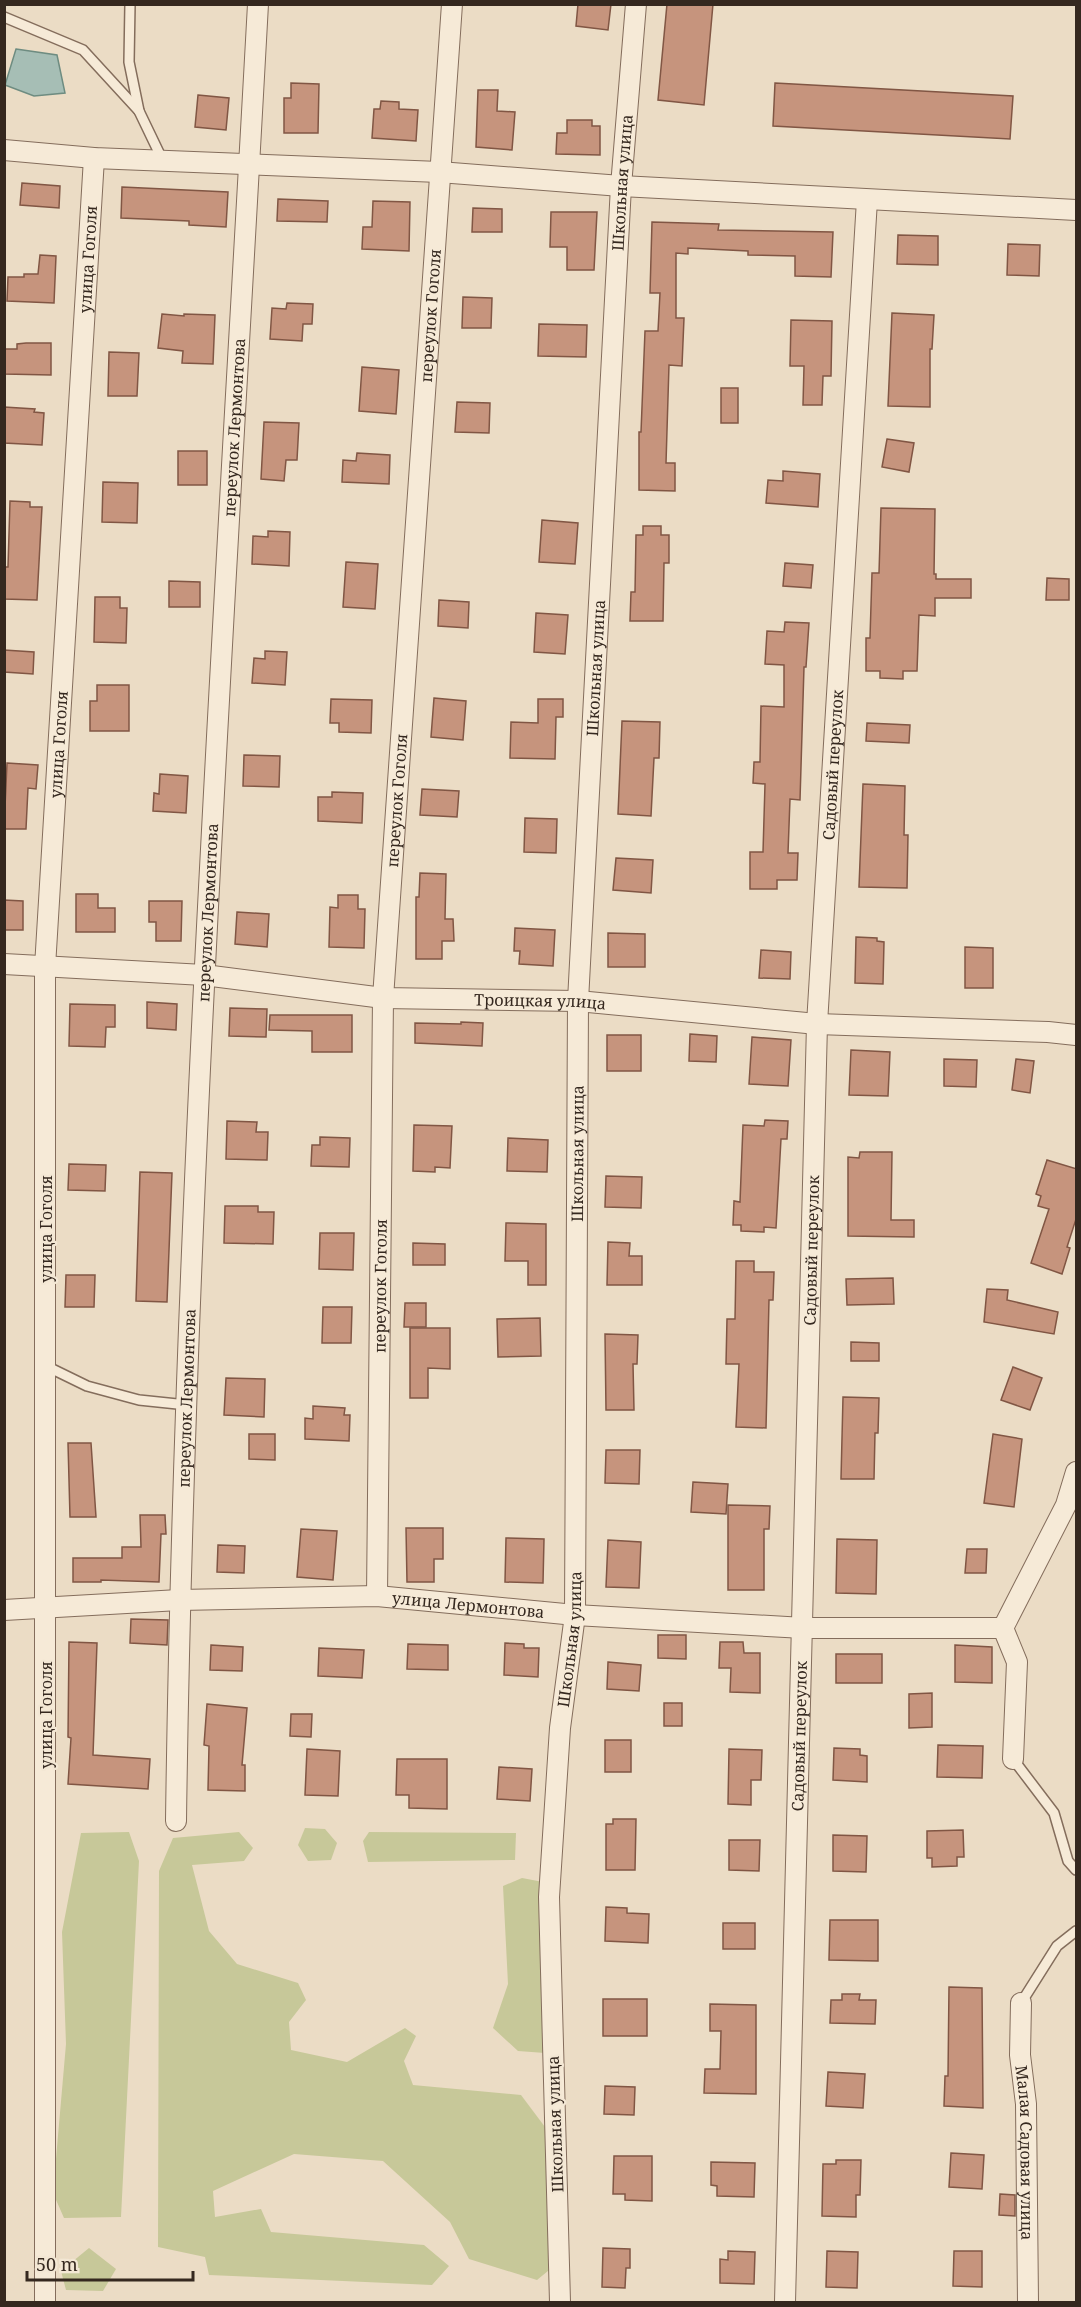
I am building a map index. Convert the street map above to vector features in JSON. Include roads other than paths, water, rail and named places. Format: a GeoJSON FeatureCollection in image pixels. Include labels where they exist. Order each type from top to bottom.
{"type":"FeatureCollection","features":[{"type":"Feature","properties":{"kind":"street","name":"переулок Лермонтова"},"geometry":{"type":"LineString","coordinates":[[176,1821],[179,1600],[204,975],[258,4]]}},
{"type":"Feature","properties":{"kind":"street","name":"переулок Гоголя"},"geometry":{"type":"LineString","coordinates":[[377,1596],[383,998],[452,4]]}},
{"type":"Feature","properties":{"kind":"street","name":"Школьная улица"},"geometry":{"type":"LineString","coordinates":[[560,2302],[549,1897],[560,1728],[575,1615],[578,1001],[621,186],[636,4]]}},
{"type":"Feature","properties":{"kind":"street"},"geometry":{"type":"LineString","coordinates":[[4,150],[94,158],[439,172],[621,186],[1077,210]]}},
{"type":"Feature","properties":{"kind":"street","name":"улица Гоголя"},"geometry":{"type":"LineString","coordinates":[[45,2302],[45,967],[94,158]]}},
{"type":"Feature","properties":{"kind":"street","name":"Садовый переулок"},"geometry":{"type":"LineString","coordinates":[[785,2302],[804,1628],[817,1024],[867,200]]}},
{"type":"Feature","properties":{"kind":"street","name":"Троицкая улица"},"geometry":{"type":"LineString","coordinates":[[4,964],[204,975],[383,998],[578,1001],[817,1024],[1077,1035]]}},
{"type":"Feature","properties":{"kind":"street"},"geometry":{"type":"LineString","coordinates":[[1013,1759],[1017,1662],[1003,1628],[1066,1505],[1077,1472]]}},
{"type":"Feature","properties":{"kind":"street","name":"улица Лермонтова"},"geometry":{"type":"LineString","coordinates":[[4,1610],[179,1600],[377,1596],[575,1615],[804,1628],[1003,1628]]}},
{"type":"Feature","properties":{"kind":"street","name":"Малая Садовая улица"},"geometry":{"type":"LineString","coordinates":[[1021,2003],[1020,2055],[1026,2104],[1028,2302]]}},
{"type":"Feature","properties":{"kind":"lane"},"geometry":{"type":"LineString","coordinates":[[130,4],[129,63],[139,111],[163,161]]}},
{"type":"Feature","properties":{"kind":"lane"},"geometry":{"type":"LineString","coordinates":[[4,17],[83,50],[139,111]]}},
{"type":"Feature","properties":{"kind":"lane"},"geometry":{"type":"LineString","coordinates":[[46,1366],[97,1389],[139,1400],[187,1405]]}},
{"type":"Feature","properties":{"kind":"lane"},"geometry":{"type":"LineString","coordinates":[[1013,1759],[1054,1813],[1068,1861],[1077,1870]]}},
{"type":"Feature","properties":{"kind":"lane"},"geometry":{"type":"LineString","coordinates":[[1021,2003],[1057,1946],[1077,1931]]}}]}
